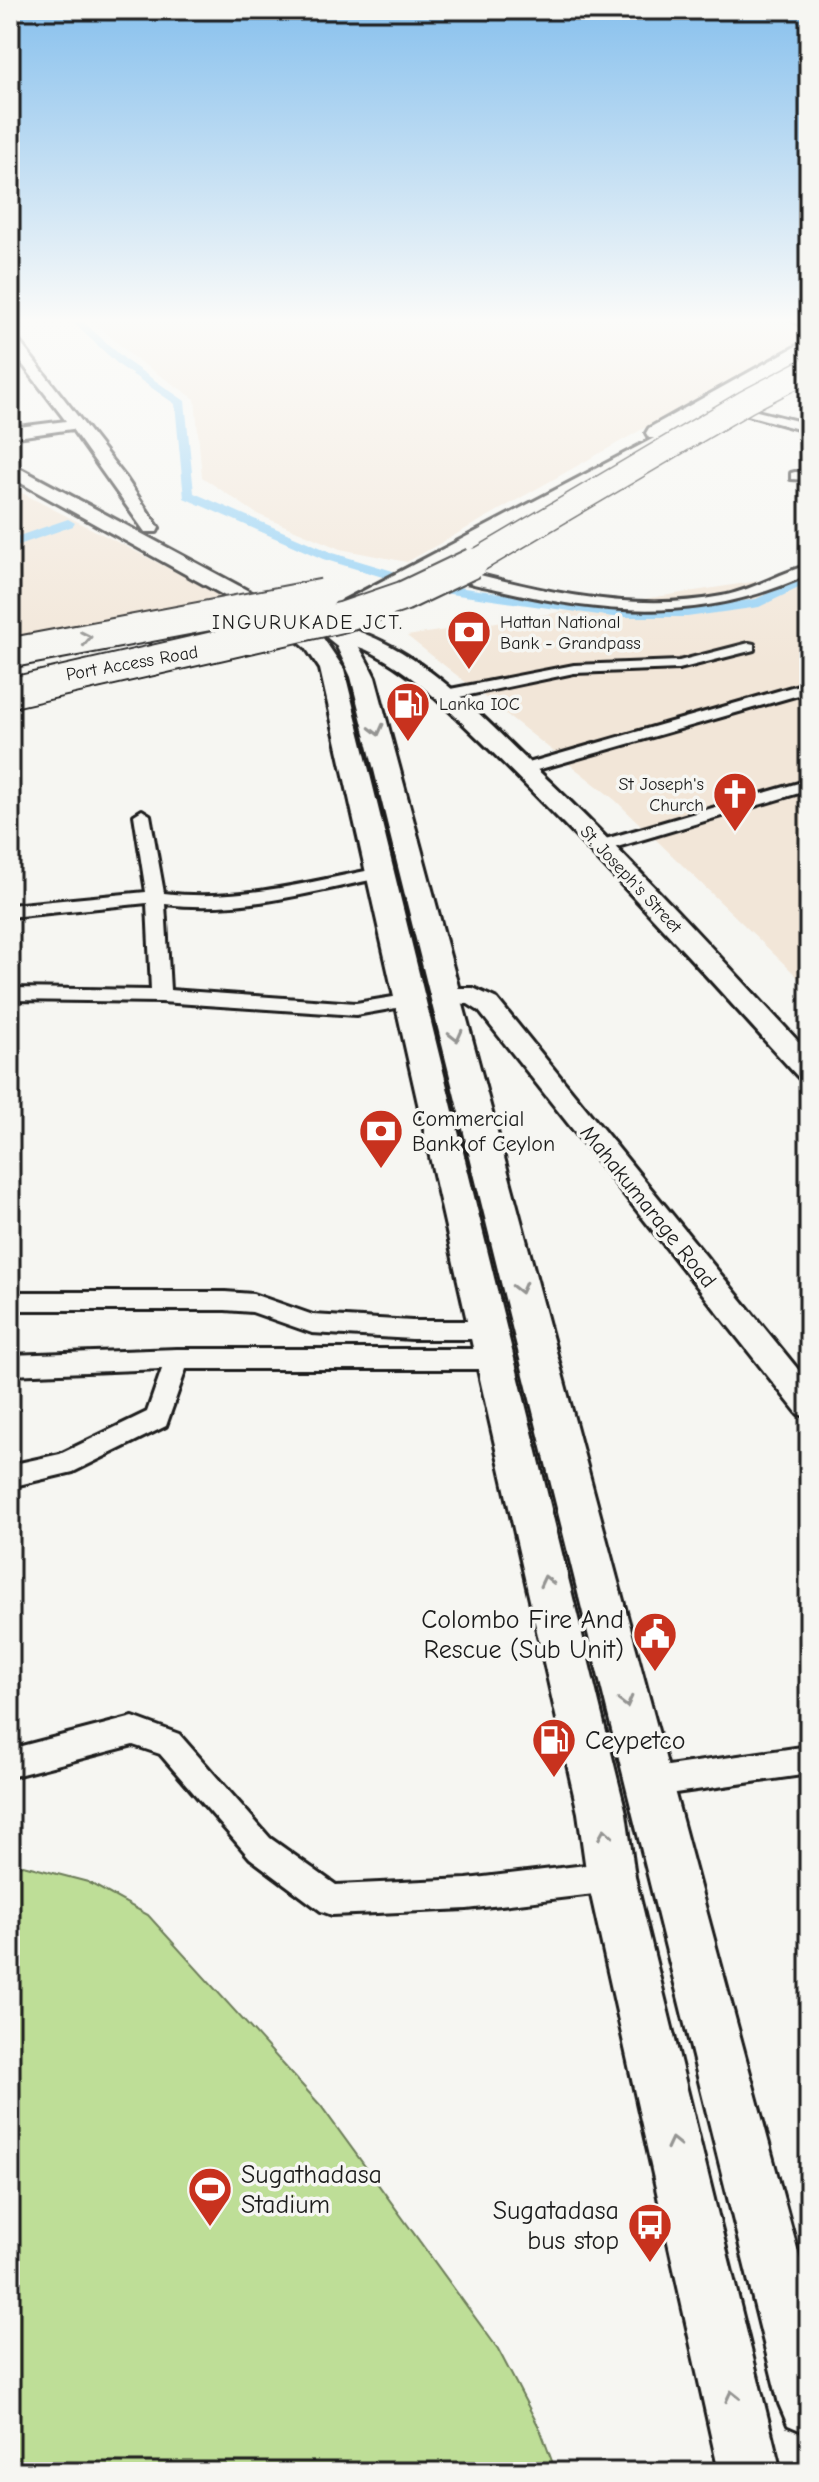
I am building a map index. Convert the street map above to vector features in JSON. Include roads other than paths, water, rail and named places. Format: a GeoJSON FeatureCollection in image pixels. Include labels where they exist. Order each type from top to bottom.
{"type":"FeatureCollection","features":[{"type":"Feature","properties":{"kind":"highway"},"geometry":{"type":"LineString","coordinates":[[10,653],[303,599],[365,583],[441,551],[652,436]]}},
{"type":"Feature","properties":{"kind":"highway"},"geometry":{"type":"LineString","coordinates":[[10,693],[185,656],[381,605],[465,568],[689,436]]}},
{"type":"Feature","properties":{"kind":"main road"},"geometry":{"type":"LineString","coordinates":[[10,469],[236,592],[321,631],[364,616],[415,581],[674,436]]}},
{"type":"Feature","properties":{"kind":"main road"},"geometry":{"type":"LineString","coordinates":[[321,631],[354,605],[389,588],[445,573],[689,436]]}},
{"type":"Feature","properties":{"kind":"main road"},"geometry":{"type":"LineString","coordinates":[[10,455],[151,528],[321,631],[429,998],[647,1783],[809,2404]]}},
{"type":"Feature","properties":{"kind":"main road"},"geometry":{"type":"LineString","coordinates":[[178,643],[230,611],[236,592]]}},
{"type":"Feature","properties":{"kind":"main road"},"geometry":{"type":"LineString","coordinates":[[321,631],[324,654],[332,669],[380,873],[429,998],[490,1344],[602,1813],[611,1877],[750,2472]]}},
{"type":"Feature","properties":{"kind":"main road","name":"Port Access Road"},"geometry":{"type":"LineString","coordinates":[[10,674],[178,643],[321,631]]}},
{"type":"Feature","properties":{"kind":"main road","name":"Port Access Road"},"geometry":{"type":"LineString","coordinates":[[10,685],[321,631]]}},
{"type":"Feature","properties":{"kind":"main road","name":"St. Joseph's Street"},"geometry":{"type":"LineString","coordinates":[[321,631],[395,672],[445,695]]}},
{"type":"Feature","properties":{"kind":"main road","name":"St. Joseph's Street"},"geometry":{"type":"LineString","coordinates":[[321,631],[359,636],[380,646],[445,695],[601,846],[809,1071]]}},
{"type":"Feature","properties":{"kind":"street"},"geometry":{"type":"LineString","coordinates":[[84,436],[151,528]]}},
{"type":"Feature","properties":{"kind":"street"},"geometry":{"type":"LineString","coordinates":[[445,573],[535,593],[607,602],[672,605],[733,600],[758,593],[809,569]]}},
{"type":"Feature","properties":{"kind":"street"},"geometry":{"type":"LineString","coordinates":[[445,695],[574,669],[679,665],[749,647]]}},
{"type":"Feature","properties":{"kind":"street"},"geometry":{"type":"LineString","coordinates":[[524,769],[809,687]]}},
{"type":"Feature","properties":{"kind":"street"},"geometry":{"type":"LineString","coordinates":[[601,846],[809,785]]}},
{"type":"Feature","properties":{"kind":"street"},"geometry":{"type":"LineString","coordinates":[[142,815],[156,897],[161,996]]}},
{"type":"Feature","properties":{"kind":"street"},"geometry":{"type":"LineString","coordinates":[[10,911],[156,897],[203,903],[239,901],[380,873]]}},
{"type":"Feature","properties":{"kind":"street"},"geometry":{"type":"LineString","coordinates":[[10,994],[161,996],[356,1009],[429,998]]}},
{"type":"Feature","properties":{"kind":"street","name":"Mahakumarage Road"},"geometry":{"type":"LineString","coordinates":[[429,998],[473,996],[488,1005],[809,1405]]}},
{"type":"Feature","properties":{"kind":"street"},"geometry":{"type":"LineString","coordinates":[[10,1301],[253,1303],[312,1324],[412,1330],[490,1344]]}},
{"type":"Feature","properties":{"kind":"street"},"geometry":{"type":"LineString","coordinates":[[10,1365],[490,1344]]}},
{"type":"Feature","properties":{"kind":"street"},"geometry":{"type":"LineString","coordinates":[[10,1476],[64,1464],[157,1419],[177,1359]]}},
{"type":"Feature","properties":{"kind":"street"},"geometry":{"type":"LineString","coordinates":[[10,1763],[133,1731],[169,1744],[260,1848],[332,1900],[467,1894],[611,1877]]}},
{"type":"Feature","properties":{"kind":"street"},"geometry":{"type":"LineString","coordinates":[[647,1783],[809,1760]]}},
{"type":"Feature","properties":{"kind":"waterway"},"geometry":{"type":"LineString","coordinates":[[183,436],[188,495],[328,556],[434,588],[613,613],[687,613],[759,603],[809,578]]}},
{"type":"Feature","properties":{"kind":"waterway"},"geometry":{"type":"LineString","coordinates":[[10,544],[68,523]]}},
{"type":"Feature","properties":{"kind":"place","name":"Hattan National Bank - Grandpass"},"geometry":{"type":"Point","coordinates":[469,671]}},
{"type":"Feature","properties":{"kind":"place","name":"Lanka IOC"},"geometry":{"type":"Point","coordinates":[408,743]}},
{"type":"Feature","properties":{"kind":"place","name":"St Joseph's Church"},"geometry":{"type":"Point","coordinates":[735,833]}},
{"type":"Feature","properties":{"kind":"place","name":"Commercial Bank of Ceylon"},"geometry":{"type":"Point","coordinates":[381,1170]}},
{"type":"Feature","properties":{"kind":"place","name":"Colombo Fire And Rescue (Sub Unit)"},"geometry":{"type":"Point","coordinates":[655,1673]}},
{"type":"Feature","properties":{"kind":"place","name":"Ceypetco"},"geometry":{"type":"Point","coordinates":[554,1779]}},
{"type":"Feature","properties":{"kind":"place","name":"Sugathadasa Stadium"},"geometry":{"type":"Point","coordinates":[210,2228]}},
{"type":"Feature","properties":{"kind":"place","name":"Sugatadasa bus stop"},"geometry":{"type":"Point","coordinates":[650,2264]}},
{"type":"Feature","properties":{"kind":"district","name":"INGURUKADE JCT."},"geometry":{"type":"Point","coordinates":[308,622]}}]}
